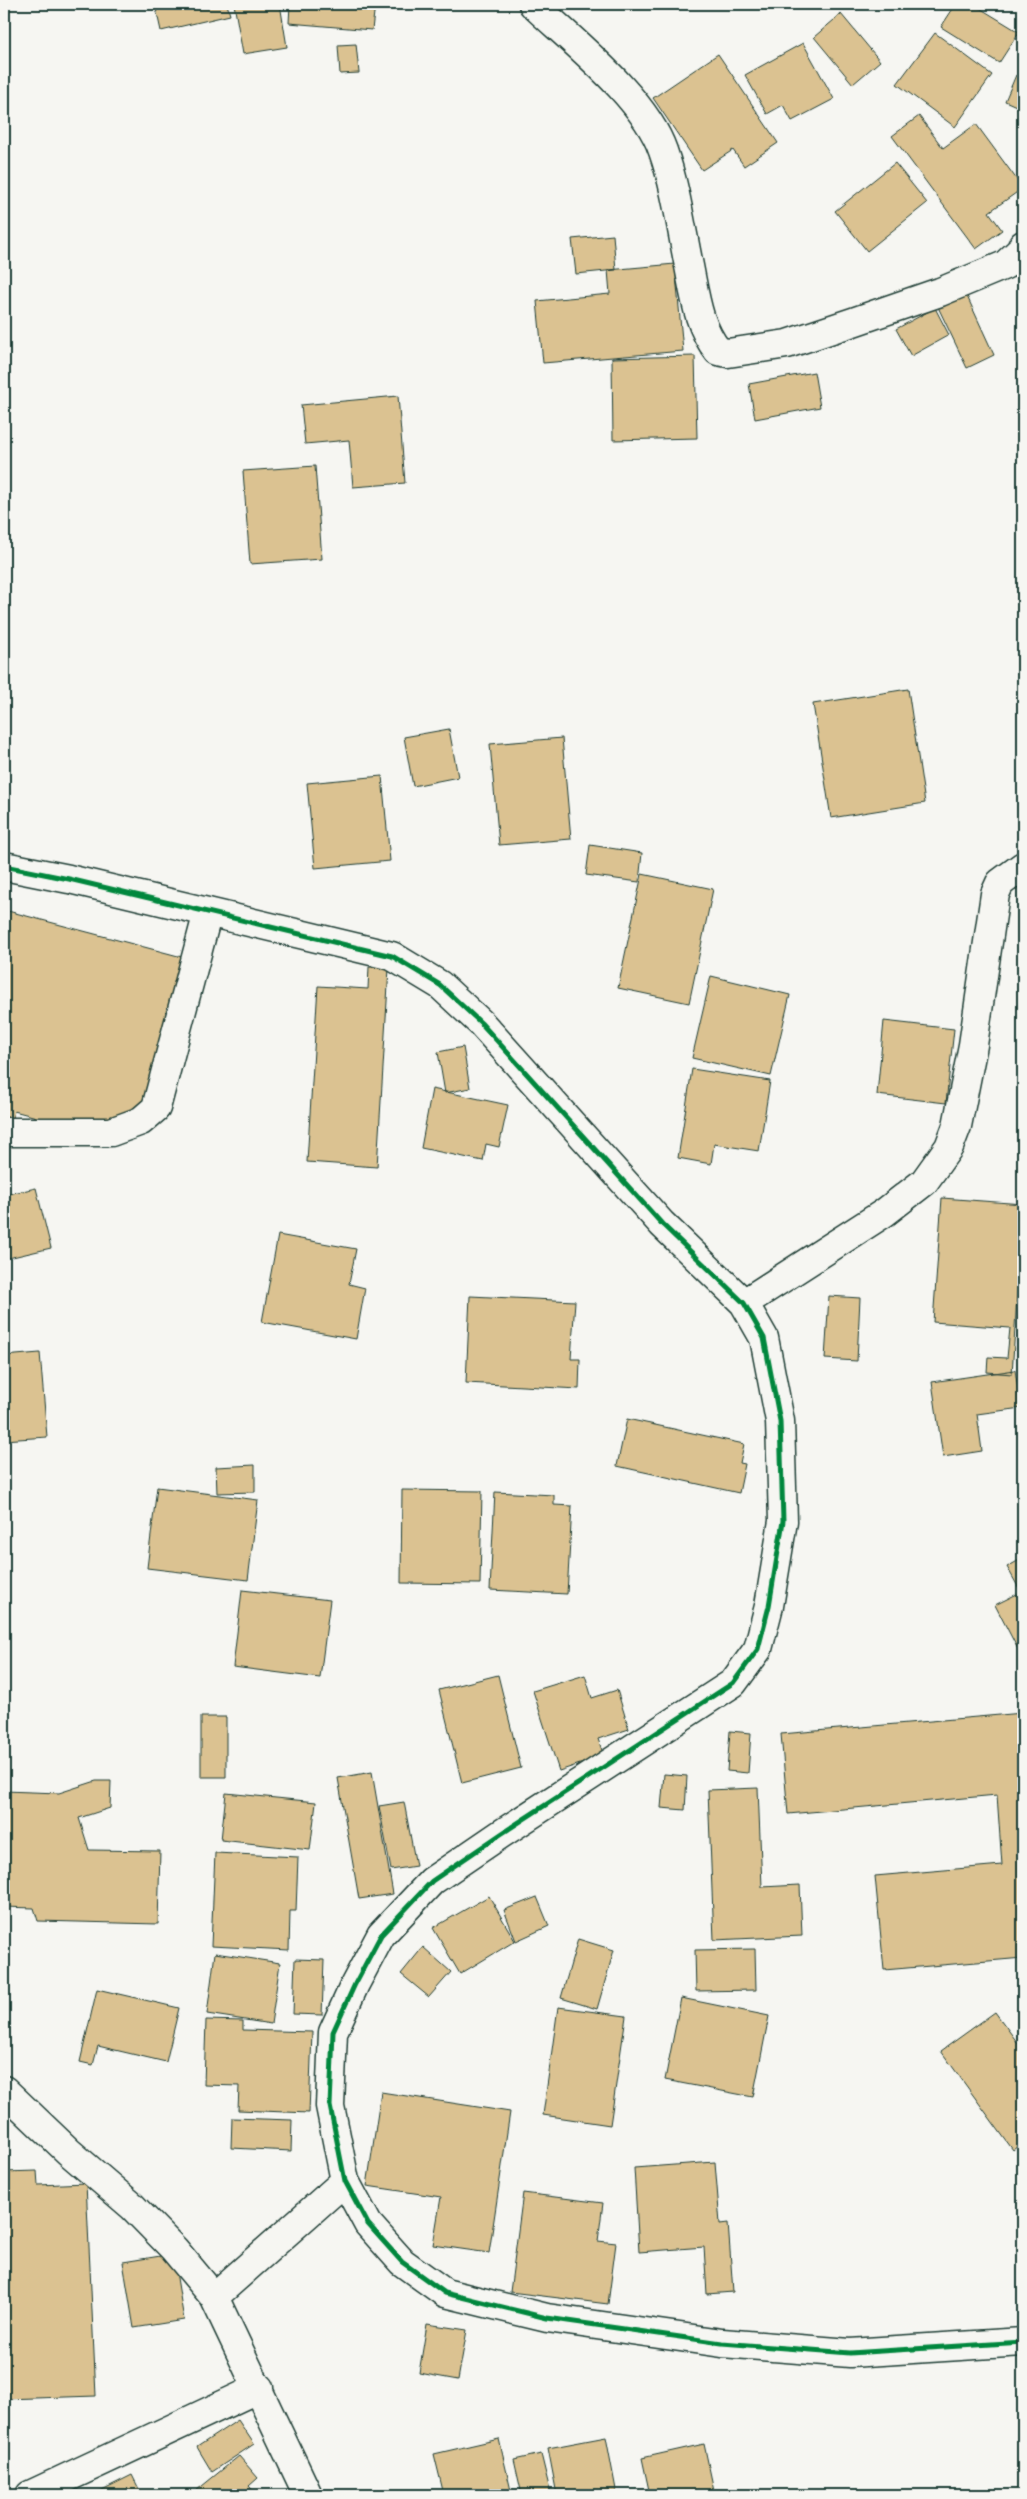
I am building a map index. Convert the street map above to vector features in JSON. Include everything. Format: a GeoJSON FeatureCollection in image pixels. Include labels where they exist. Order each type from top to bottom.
{"type":"FeatureCollection","features":[{"type":"Feature","properties":{"kind":"street"},"geometry":{"type":"LineString","coordinates":[[533,4],[626,91],[662,149],[674,189],[697,306],[704,331],[718,351],[728,353],[787,344],[940,292],[1004,265],[1020,251],[1023,245]]}},
{"type":"Feature","properties":{"kind":"street"},"geometry":{"type":"LineString","coordinates":[[4,866],[392,956],[440,985],[481,1023],[662,1224],[744,1303],[764,1338],[780,1421],[782,1521],[769,1606],[758,1649],[733,1684],[501,1834],[432,1881],[381,1935],[354,1984],[333,2032],[330,2106],[345,2181],[368,2224],[402,2262],[445,2293],[547,2318],[722,2343],[850,2353],[1023,2342]]}},
{"type":"Feature","properties":{"kind":"street"},"geometry":{"type":"LineString","coordinates":[[744,1303],[884,1213],[924,1182],[938,1166],[950,1147],[957,1126],[973,1045],[995,894],[1000,883],[1023,866]]}},
{"type":"Feature","properties":{"kind":"street"},"geometry":{"type":"LineString","coordinates":[[4,1132],[111,1132],[142,1121],[156,1108],[208,912]]}},
{"type":"Feature","properties":{"kind":"street"},"geometry":{"type":"LineString","coordinates":[[4,2090],[69,2152],[132,2206],[174,2249],[214,2297],[259,2388],[308,2495]]}},
{"type":"Feature","properties":{"kind":"street"},"geometry":{"type":"LineString","coordinates":[[214,2297],[345,2181]]}},
{"type":"Feature","properties":{"kind":"street"},"geometry":{"type":"LineString","coordinates":[[30,2495],[259,2388]]}},
{"type":"Feature","properties":{"kind":"building"},"geometry":{"type":"Polygon","coordinates":[[[155,4],[227,4],[230,15],[161,31],[155,4]]]}},
{"type":"Feature","properties":{"kind":"building"},"geometry":{"type":"Polygon","coordinates":[[[234,4],[280,4],[287,47],[243,54],[234,4]]]}},
{"type":"Feature","properties":{"kind":"building"},"geometry":{"type":"Polygon","coordinates":[[[290,4],[375,4],[372,30],[289,23],[290,4]]]}},
{"type":"Feature","properties":{"kind":"building"},"geometry":{"type":"Polygon","coordinates":[[[956,4],[973,4],[1019,32],[999,63],[941,27],[956,4]]]}},
{"type":"Feature","properties":{"kind":"building"},"geometry":{"type":"Polygon","coordinates":[[[841,14],[880,61],[853,84],[814,37],[841,14]]]}},
{"type":"Feature","properties":{"kind":"building"},"geometry":{"type":"Polygon","coordinates":[[[935,33],[992,75],[955,127],[897,84],[935,33]]]}},
{"type":"Feature","properties":{"kind":"building"},"geometry":{"type":"Polygon","coordinates":[[[803,43],[834,99],[792,121],[783,105],[767,114],[745,75],[803,43]]]}},
{"type":"Feature","properties":{"kind":"building"},"geometry":{"type":"Polygon","coordinates":[[[356,44],[359,73],[340,74],[338,45],[356,44]]]}},
{"type":"Feature","properties":{"kind":"building"},"geometry":{"type":"Polygon","coordinates":[[[718,54],[778,143],[744,166],[733,150],[702,170],[653,98],[718,54]]]}},
{"type":"Feature","properties":{"kind":"building"},"geometry":{"type":"Polygon","coordinates":[[[1016,75],[1023,78],[1023,109],[1005,101],[1016,75]]]}},
{"type":"Feature","properties":{"kind":"building"},"geometry":{"type":"Polygon","coordinates":[[[919,116],[943,148],[976,124],[1023,188],[989,212],[1002,230],[976,249],[892,136],[919,116]]]}},
{"type":"Feature","properties":{"kind":"building"},"geometry":{"type":"Polygon","coordinates":[[[895,163],[927,203],[867,251],[835,211],[895,163]]]}},
{"type":"Feature","properties":{"kind":"building"},"geometry":{"type":"Polygon","coordinates":[[[613,235],[616,270],[576,274],[572,239],[613,235]]]}},
{"type":"Feature","properties":{"kind":"building"},"geometry":{"type":"Polygon","coordinates":[[[675,264],[683,351],[543,363],[537,301],[610,294],[608,270],[675,264]]]}},
{"type":"Feature","properties":{"kind":"building"},"geometry":{"type":"Polygon","coordinates":[[[966,294],[994,355],[967,368],[938,307],[966,294]]]}},
{"type":"Feature","properties":{"kind":"building"},"geometry":{"type":"Polygon","coordinates":[[[935,308],[949,335],[911,356],[896,329],[935,308]]]}},
{"type":"Feature","properties":{"kind":"building"},"geometry":{"type":"Polygon","coordinates":[[[695,356],[697,438],[613,440],[612,358],[695,356]]]}},
{"type":"Feature","properties":{"kind":"building"},"geometry":{"type":"Polygon","coordinates":[[[814,372],[820,407],[755,419],[749,384],[814,372]]]}},
{"type":"Feature","properties":{"kind":"building"},"geometry":{"type":"Polygon","coordinates":[[[398,396],[405,483],[353,487],[349,440],[305,444],[301,405],[398,396]]]}},
{"type":"Feature","properties":{"kind":"building"},"geometry":{"type":"Polygon","coordinates":[[[315,466],[322,559],[250,564],[243,471],[315,466]]]}},
{"type":"Feature","properties":{"kind":"building"},"geometry":{"type":"Polygon","coordinates":[[[908,689],[925,803],[831,818],[813,704],[908,689]]]}},
{"type":"Feature","properties":{"kind":"building"},"geometry":{"type":"Polygon","coordinates":[[[449,729],[458,777],[413,786],[404,737],[449,729]]]}},
{"type":"Feature","properties":{"kind":"building"},"geometry":{"type":"Polygon","coordinates":[[[562,738],[571,839],[499,845],[490,744],[562,738]]]}},
{"type":"Feature","properties":{"kind":"building"},"geometry":{"type":"Polygon","coordinates":[[[382,776],[390,861],[315,868],[307,783],[382,776]]]}},
{"type":"Feature","properties":{"kind":"building"},"geometry":{"type":"Polygon","coordinates":[[[590,845],[642,853],[639,882],[586,875],[590,845]]]}},
{"type":"Feature","properties":{"kind":"building"},"geometry":{"type":"Polygon","coordinates":[[[642,874],[713,889],[689,1003],[618,988],[642,874]]]}},
{"type":"Feature","properties":{"kind":"building"},"geometry":{"type":"Polygon","coordinates":[[[4,910],[182,957],[184,979],[147,1120],[116,1138],[14,1111],[8,1135],[4,1134],[4,910]]]}},
{"type":"Feature","properties":{"kind":"building"},"geometry":{"type":"Polygon","coordinates":[[[369,967],[389,968],[377,1167],[307,1162],[318,986],[368,989],[369,967]]]}},
{"type":"Feature","properties":{"kind":"building"},"geometry":{"type":"Polygon","coordinates":[[[711,976],[790,995],[771,1076],[692,1058],[711,976]]]}},
{"type":"Feature","properties":{"kind":"building"},"geometry":{"type":"Polygon","coordinates":[[[884,1021],[954,1029],[946,1103],[877,1095],[884,1021]]]}},
{"type":"Feature","properties":{"kind":"building"},"geometry":{"type":"Polygon","coordinates":[[[463,1047],[470,1088],[445,1093],[438,1052],[463,1047]]]}},
{"type":"Feature","properties":{"kind":"building"},"geometry":{"type":"Polygon","coordinates":[[[692,1069],[770,1081],[759,1151],[714,1144],[711,1164],[678,1158],[692,1069]]]}},
{"type":"Feature","properties":{"kind":"building"},"geometry":{"type":"Polygon","coordinates":[[[432,1089],[508,1105],[499,1147],[486,1144],[483,1161],[421,1148],[432,1089]]]}},
{"type":"Feature","properties":{"kind":"building"},"geometry":{"type":"Polygon","coordinates":[[[36,1188],[51,1248],[4,1259],[4,1195],[36,1188]]]}},
{"type":"Feature","properties":{"kind":"building"},"geometry":{"type":"Polygon","coordinates":[[[942,1198],[1023,1204],[1012,1374],[987,1372],[988,1357],[1007,1358],[1010,1328],[933,1322],[942,1198]]]}},
{"type":"Feature","properties":{"kind":"building"},"geometry":{"type":"Polygon","coordinates":[[[278,1235],[356,1249],[349,1284],[365,1288],[356,1339],[262,1322],[278,1235]]]}},
{"type":"Feature","properties":{"kind":"building"},"geometry":{"type":"Polygon","coordinates":[[[470,1296],[575,1301],[571,1359],[580,1359],[579,1389],[466,1383],[470,1296]]]}},
{"type":"Feature","properties":{"kind":"building"},"geometry":{"type":"Polygon","coordinates":[[[829,1296],[860,1298],[857,1361],[825,1359],[829,1296]]]}},
{"type":"Feature","properties":{"kind":"building"},"geometry":{"type":"Polygon","coordinates":[[[40,1353],[47,1437],[4,1440],[4,1356],[40,1353]]]}},
{"type":"Feature","properties":{"kind":"building"},"geometry":{"type":"Polygon","coordinates":[[[1015,1370],[1021,1408],[977,1414],[982,1451],[943,1457],[932,1382],[1015,1370]]]}},
{"type":"Feature","properties":{"kind":"building"},"geometry":{"type":"Polygon","coordinates":[[[627,1419],[744,1444],[740,1463],[745,1464],[739,1493],[617,1466],[627,1419]]]}},
{"type":"Feature","properties":{"kind":"building"},"geometry":{"type":"Polygon","coordinates":[[[255,1465],[255,1492],[217,1493],[216,1467],[255,1465]]]}},
{"type":"Feature","properties":{"kind":"building"},"geometry":{"type":"Polygon","coordinates":[[[157,1487],[258,1500],[248,1580],[147,1568],[157,1487]]]}},
{"type":"Feature","properties":{"kind":"building"},"geometry":{"type":"Polygon","coordinates":[[[402,1490],[482,1491],[480,1584],[401,1583],[402,1490]]]}},
{"type":"Feature","properties":{"kind":"building"},"geometry":{"type":"Polygon","coordinates":[[[495,1492],[554,1495],[554,1505],[572,1506],[567,1594],[490,1590],[495,1492]]]}},
{"type":"Feature","properties":{"kind":"building"},"geometry":{"type":"Polygon","coordinates":[[[1023,1558],[1023,1659],[995,1605],[1021,1592],[1007,1567],[1023,1558]]]}},
{"type":"Feature","properties":{"kind":"building"},"geometry":{"type":"Polygon","coordinates":[[[242,1590],[330,1600],[320,1678],[233,1667],[242,1590]]]}},
{"type":"Feature","properties":{"kind":"building"},"geometry":{"type":"Polygon","coordinates":[[[498,1675],[521,1768],[462,1783],[439,1690],[498,1675]]]}},
{"type":"Feature","properties":{"kind":"building"},"geometry":{"type":"Polygon","coordinates":[[[585,1675],[592,1698],[617,1690],[629,1729],[598,1739],[604,1756],[559,1771],[533,1691],[585,1675]]]}},
{"type":"Feature","properties":{"kind":"building"},"geometry":{"type":"Polygon","coordinates":[[[1023,1713],[1023,1958],[884,1970],[875,1876],[1002,1865],[997,1795],[788,1814],[781,1734],[1023,1713]]]}},
{"type":"Feature","properties":{"kind":"building"},"geometry":{"type":"Polygon","coordinates":[[[201,1717],[226,1717],[226,1777],[201,1777],[201,1717]]]}},
{"type":"Feature","properties":{"kind":"building"},"geometry":{"type":"Polygon","coordinates":[[[730,1731],[751,1733],[748,1773],[727,1771],[730,1731]]]}},
{"type":"Feature","properties":{"kind":"building"},"geometry":{"type":"Polygon","coordinates":[[[372,1772],[393,1894],[359,1899],[338,1778],[372,1772]]]}},
{"type":"Feature","properties":{"kind":"building"},"geometry":{"type":"Polygon","coordinates":[[[664,1774],[687,1776],[685,1810],[661,1808],[664,1774]]]}},
{"type":"Feature","properties":{"kind":"building"},"geometry":{"type":"Polygon","coordinates":[[[96,1781],[111,1781],[110,1808],[79,1818],[89,1850],[160,1851],[158,1924],[38,1921],[34,1908],[4,1907],[4,1791],[59,1793],[96,1781]]]}},
{"type":"Feature","properties":{"kind":"building"},"geometry":{"type":"Polygon","coordinates":[[[758,1788],[762,1887],[800,1885],[802,1936],[714,1940],[708,1790],[758,1788]]]}},
{"type":"Feature","properties":{"kind":"building"},"geometry":{"type":"Polygon","coordinates":[[[226,1793],[316,1802],[310,1850],[221,1840],[226,1793]]]}},
{"type":"Feature","properties":{"kind":"building"},"geometry":{"type":"Polygon","coordinates":[[[404,1802],[416,1866],[391,1870],[379,1806],[404,1802]]]}},
{"type":"Feature","properties":{"kind":"building"},"geometry":{"type":"Polygon","coordinates":[[[215,1853],[298,1857],[296,1911],[290,1911],[289,1950],[211,1946],[215,1853]]]}},
{"type":"Feature","properties":{"kind":"building"},"geometry":{"type":"Polygon","coordinates":[[[489,1896],[515,1941],[460,1974],[433,1928],[489,1896]]]}},
{"type":"Feature","properties":{"kind":"building"},"geometry":{"type":"Polygon","coordinates":[[[537,1897],[549,1926],[516,1941],[504,1910],[537,1897]]]}},
{"type":"Feature","properties":{"kind":"building"},"geometry":{"type":"Polygon","coordinates":[[[578,1939],[614,1950],[597,2009],[561,1998],[578,1939]]]}},
{"type":"Feature","properties":{"kind":"building"},"geometry":{"type":"Polygon","coordinates":[[[423,1947],[451,1972],[429,1997],[401,1974],[423,1947]]]}},
{"type":"Feature","properties":{"kind":"building"},"geometry":{"type":"Polygon","coordinates":[[[755,1949],[756,1990],[696,1991],[695,1950],[755,1949]]]}},
{"type":"Feature","properties":{"kind":"building"},"geometry":{"type":"Polygon","coordinates":[[[215,1953],[280,1963],[271,2024],[207,2014],[215,1953]]]}},
{"type":"Feature","properties":{"kind":"building"},"geometry":{"type":"Polygon","coordinates":[[[295,1959],[324,1960],[322,2015],[293,2014],[295,1959]]]}},
{"type":"Feature","properties":{"kind":"building"},"geometry":{"type":"Polygon","coordinates":[[[97,1989],[179,2008],[166,2062],[98,2046],[93,2065],[80,2062],[97,1989]]]}},
{"type":"Feature","properties":{"kind":"building"},"geometry":{"type":"Polygon","coordinates":[[[681,1998],[769,2016],[753,2097],[665,2080],[681,1998]]]}},
{"type":"Feature","properties":{"kind":"building"},"geometry":{"type":"Polygon","coordinates":[[[558,2007],[626,2016],[610,2125],[543,2115],[558,2007]]]}},
{"type":"Feature","properties":{"kind":"building"},"geometry":{"type":"Polygon","coordinates":[[[995,2012],[1023,2050],[1023,2142],[1013,2150],[941,2051],[995,2012]]]}},
{"type":"Feature","properties":{"kind":"building"},"geometry":{"type":"Polygon","coordinates":[[[206,2020],[243,2021],[243,2030],[312,2032],[309,2113],[238,2110],[239,2086],[204,2085],[206,2020]]]}},
{"type":"Feature","properties":{"kind":"building"},"geometry":{"type":"Polygon","coordinates":[[[381,2092],[510,2112],[489,2253],[433,2245],[441,2197],[367,2186],[381,2092]]]}},
{"type":"Feature","properties":{"kind":"building"},"geometry":{"type":"Polygon","coordinates":[[[232,2118],[292,2120],[291,2151],[231,2148],[232,2118]]]}},
{"type":"Feature","properties":{"kind":"building"},"geometry":{"type":"Polygon","coordinates":[[[715,2162],[720,2224],[728,2223],[733,2292],[707,2294],[704,2247],[639,2252],[634,2168],[715,2162]]]}},
{"type":"Feature","properties":{"kind":"building"},"geometry":{"type":"Polygon","coordinates":[[[37,2171],[38,2185],[86,2183],[96,2396],[4,2399],[4,2172],[37,2171]]]}},
{"type":"Feature","properties":{"kind":"building"},"geometry":{"type":"Polygon","coordinates":[[[523,2193],[603,2203],[598,2241],[616,2243],[608,2304],[510,2292],[523,2193]]]}},
{"type":"Feature","properties":{"kind":"building"},"geometry":{"type":"Polygon","coordinates":[[[173,2254],[184,2320],[134,2328],[123,2262],[173,2254]]]}},
{"type":"Feature","properties":{"kind":"building"},"geometry":{"type":"Polygon","coordinates":[[[427,2324],[467,2330],[458,2380],[419,2373],[427,2324]]]}},
{"type":"Feature","properties":{"kind":"building"},"geometry":{"type":"Polygon","coordinates":[[[238,2420],[254,2444],[212,2472],[197,2447],[238,2420]]]}},
{"type":"Feature","properties":{"kind":"building"},"geometry":{"type":"Polygon","coordinates":[[[606,2437],[617,2495],[557,2495],[548,2448],[606,2437]]]}},
{"type":"Feature","properties":{"kind":"building"},"geometry":{"type":"Polygon","coordinates":[[[499,2439],[512,2495],[444,2495],[434,2454],[499,2439]]]}},
{"type":"Feature","properties":{"kind":"building"},"geometry":{"type":"Polygon","coordinates":[[[704,2444],[715,2495],[650,2495],[642,2458],[704,2444]]]}},
{"type":"Feature","properties":{"kind":"building"},"geometry":{"type":"Polygon","coordinates":[[[541,2454],[551,2495],[522,2495],[514,2460],[541,2454]]]}},
{"type":"Feature","properties":{"kind":"building"},"geometry":{"type":"Polygon","coordinates":[[[239,2456],[258,2478],[249,2486],[257,2495],[191,2495],[239,2456]]]}},
{"type":"Feature","properties":{"kind":"building"},"geometry":{"type":"Polygon","coordinates":[[[132,2475],[142,2495],[92,2495],[132,2475]]]}},
{"type":"Feature","properties":{"kind":"cycle path"},"geometry":{"type":"LineString","coordinates":[[4,866],[69,879],[392,956],[440,985],[481,1023],[662,1224],[744,1303],[764,1338],[780,1421],[783,1521],[769,1606],[758,1649],[733,1683],[432,1881],[381,1935],[355,1984],[333,2032],[330,2106],[345,2181],[368,2224],[402,2262],[445,2293],[547,2318],[722,2343],[850,2353],[1023,2342]]}}]}
